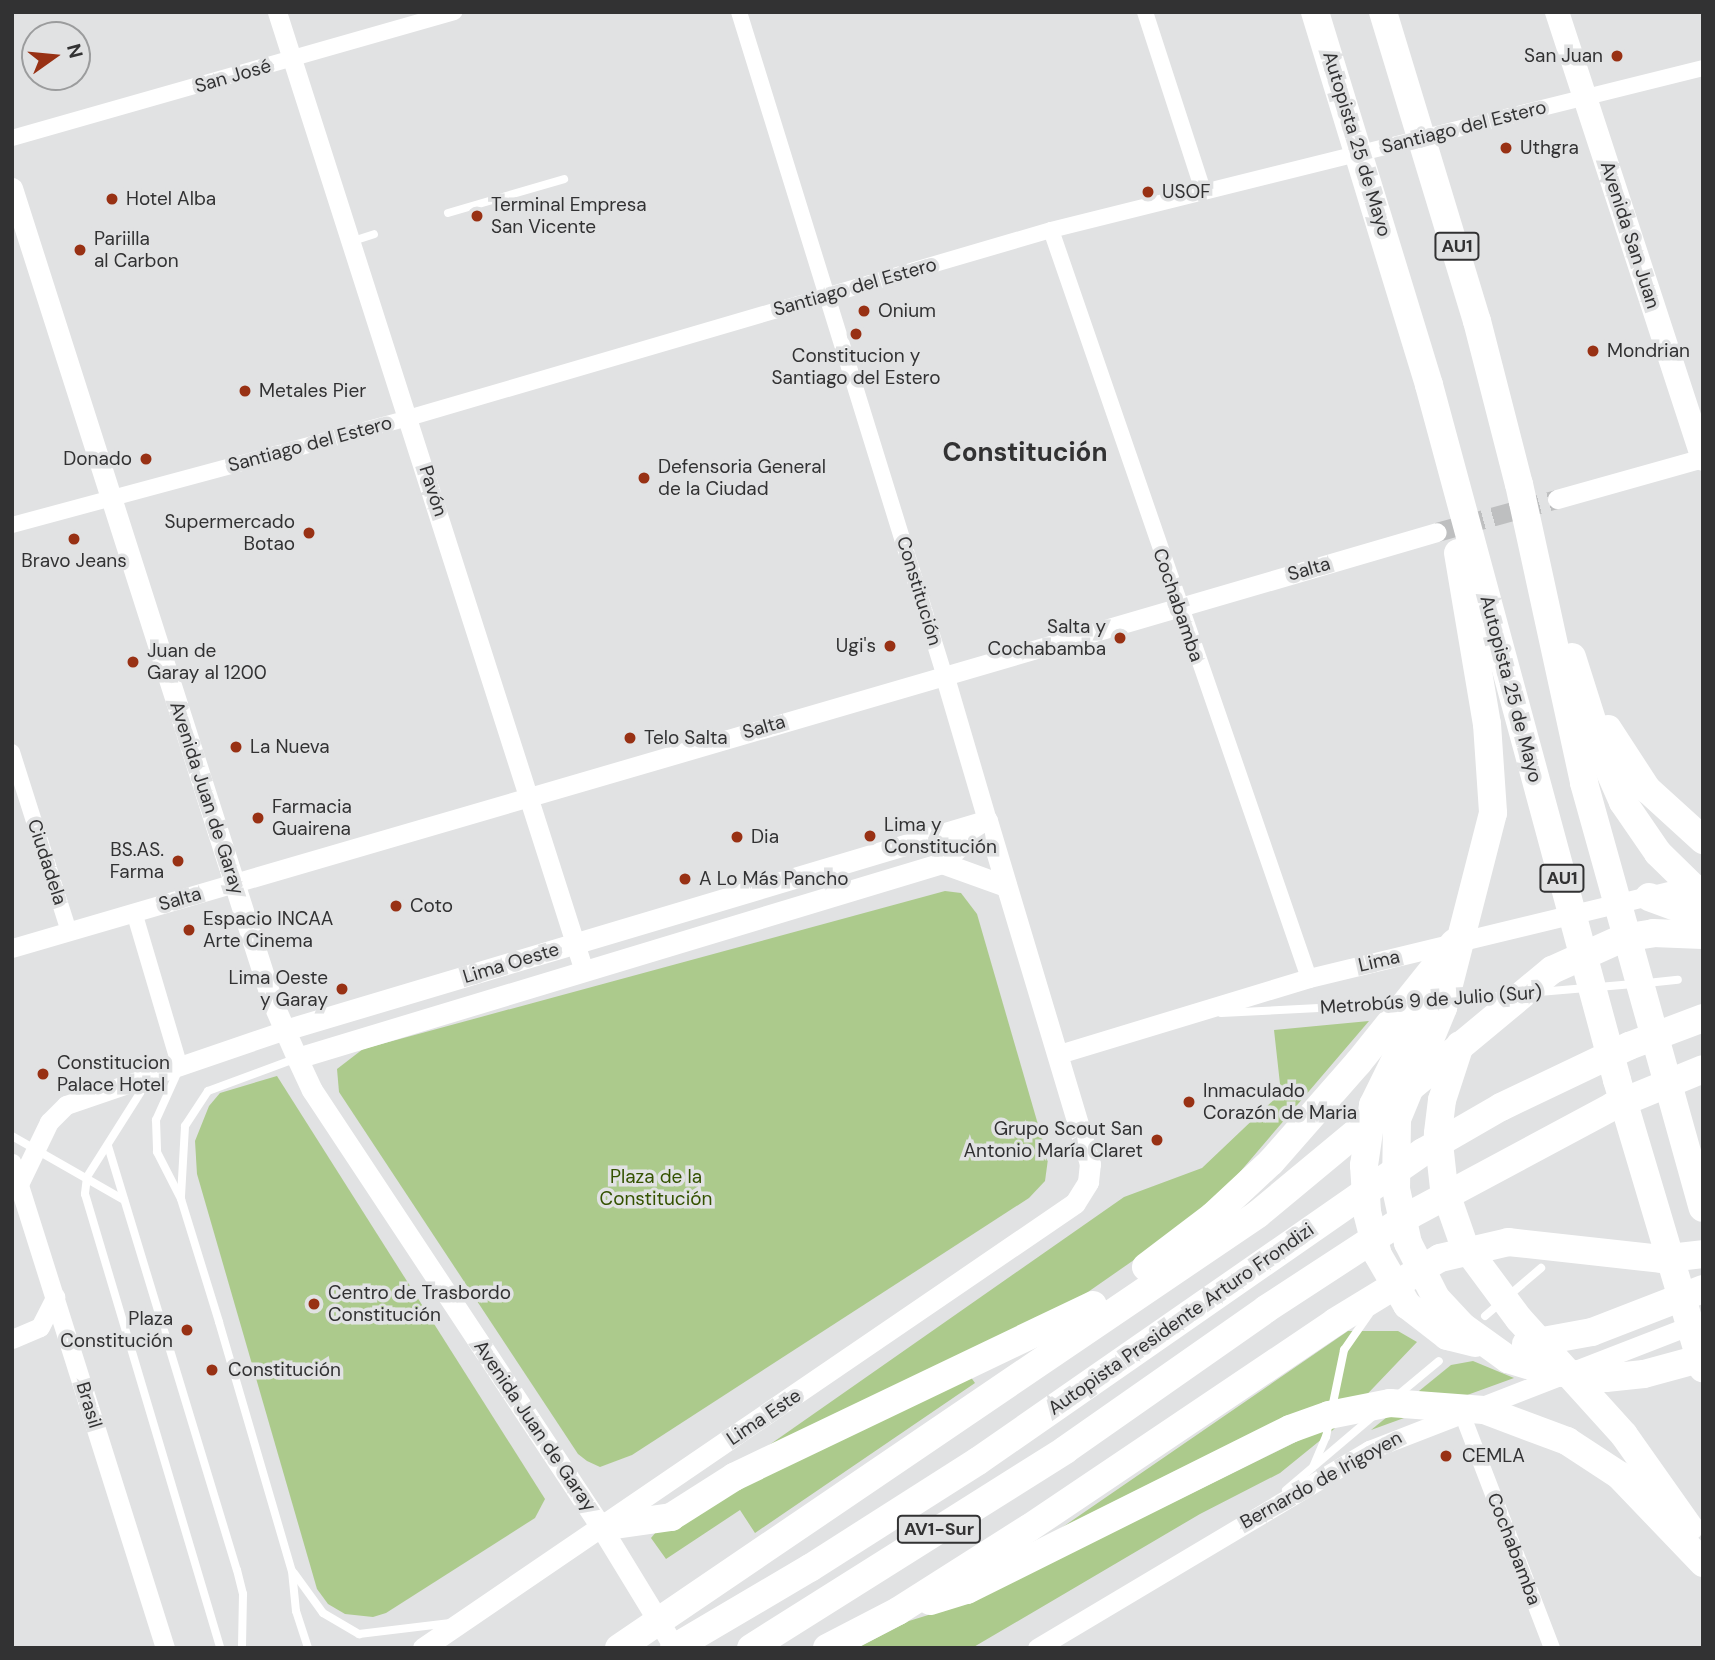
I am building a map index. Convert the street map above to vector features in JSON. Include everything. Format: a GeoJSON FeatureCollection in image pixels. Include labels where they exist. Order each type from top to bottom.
{"type":"FeatureCollection","features":[{"type":"Feature","properties":{"kind":"highway","name":"Autopista 25 de Mayo"},"geometry":{"type":"LineString","coordinates":[[1315,12],[1429,385],[1617,1080],[1703,1368]]}},
{"type":"Feature","properties":{"kind":"highway","name":"AU1"},"geometry":{"type":"LineString","coordinates":[[1383,12],[1451,225],[1519,484],[1584,783],[1703,1208]]}},
{"type":"Feature","properties":{"kind":"highway"},"geometry":{"type":"LineString","coordinates":[[1429,385],[1492,767],[1489,835],[1443,1008],[1405,1093],[1394,1136],[1398,1207],[1421,1274],[1436,1298],[1468,1331],[1508,1359],[1534,1368],[1606,1378],[1644,1374],[1703,1358]]}},
{"type":"Feature","properties":{"kind":"highway"},"geometry":{"type":"LineString","coordinates":[[1519,484],[1605,761],[1623,802],[1658,853],[1703,897]]}},
{"type":"Feature","properties":{"kind":"highway"},"geometry":{"type":"LineString","coordinates":[[1572,656],[1633,772],[1703,840]]}},
{"type":"Feature","properties":{"kind":"highway"},"geometry":{"type":"LineString","coordinates":[[1649,897],[1703,917]]}},
{"type":"Feature","properties":{"kind":"highway"},"geometry":{"type":"LineString","coordinates":[[1468,913],[1380,1086],[1364,1166],[1367,1212],[1384,1270],[1407,1305],[1443,1349],[1552,1342],[1614,1325],[1703,1289]]}},
{"type":"Feature","properties":{"kind":"highway"},"geometry":{"type":"LineString","coordinates":[[1703,917],[1663,914],[1592,931],[1562,946],[1506,991],[1459,1047],[1442,1100],[1440,1167],[1452,1217],[1484,1277],[1641,1456],[1703,1550]]}},
{"type":"Feature","properties":{"kind":"highway"},"geometry":{"type":"LineString","coordinates":[[793,1525],[1258,1214],[1552,970],[1623,938],[1653,933],[1703,935]]}},
{"type":"Feature","properties":{"kind":"highway"},"geometry":{"type":"LineString","coordinates":[[618,1648],[793,1525],[1213,1216],[1271,1161],[1334,1091],[1454,943]]}},
{"type":"Feature","properties":{"kind":"highway","name":"Autopista Presidente Arturo Frondizi"},"geometry":{"type":"LineString","coordinates":[[675,1648],[810,1569],[1058,1407],[1423,1152],[1514,1101],[1629,1046],[1703,1018]]}},
{"type":"Feature","properties":{"kind":"highway","name":"Autopista Presidente Arturo Frondizi"},"geometry":{"type":"LineString","coordinates":[[751,1648],[1065,1450],[1266,1308],[1410,1215],[1613,1106],[1703,1069]]}},
{"type":"Feature","properties":{"kind":"highway"},"geometry":{"type":"LineString","coordinates":[[831,1645],[898,1611],[1398,1281],[1440,1258],[1493,1243],[1536,1244],[1661,1259],[1703,1254]]}},
{"type":"Feature","properties":{"kind":"highway"},"geometry":{"type":"LineString","coordinates":[[601,1527],[671,1517],[734,1478],[1093,1305]]}},
{"type":"Feature","properties":{"kind":"highway"},"geometry":{"type":"LineString","coordinates":[[898,1611],[967,1590],[1290,1429],[1329,1415],[1391,1403],[1461,1405],[1504,1415],[1567,1441],[1619,1475],[1703,1563]]}},
{"type":"Feature","properties":{"kind":"main road","name":"Avenida San Juan"},"geometry":{"type":"LineString","coordinates":[[1557,12],[1703,459]]}},
{"type":"Feature","properties":{"kind":"main road","name":"Avenida Juan de Garay"},"geometry":{"type":"LineString","coordinates":[[12,188],[234,884],[297,1058],[312,1090],[601,1527],[675,1648]]}},
{"type":"Feature","properties":{"kind":"main road","name":"Lima Oeste"},"geometry":{"type":"LineString","coordinates":[[297,1058],[942,863],[987,820]]}},
{"type":"Feature","properties":{"kind":"main road","name":"Lima Oeste"},"geometry":{"type":"LineString","coordinates":[[285,1030],[987,820]]}},
{"type":"Feature","properties":{"kind":"main road","name":"Constitución"},"geometry":{"type":"LineString","coordinates":[[987,820],[1059,1054],[1089,1172]]}},
{"type":"Feature","properties":{"kind":"main road"},"geometry":{"type":"LineString","coordinates":[[942,863],[1006,886]]}},
{"type":"Feature","properties":{"kind":"main road","name":"Lima Este"},"geometry":{"type":"LineString","coordinates":[[423,1648],[1065,1214],[1083,1191],[1089,1172]]}},
{"type":"Feature","properties":{"kind":"street","name":"Pavón"},"geometry":{"type":"LineString","coordinates":[[277,12],[410,417],[584,971]]}},
{"type":"Feature","properties":{"kind":"street","name":"San José"},"geometry":{"type":"LineString","coordinates":[[12,138],[454,12]]}},
{"type":"Feature","properties":{"kind":"street","name":"Constitución"},"geometry":{"type":"LineString","coordinates":[[739,12],[829,295],[987,820]]}},
{"type":"Feature","properties":{"kind":"street"},"geometry":{"type":"LineString","coordinates":[[1145,12],[1203,191]]}},
{"type":"Feature","properties":{"kind":"street","name":"Santiago del Estero"},"geometry":{"type":"LineString","coordinates":[[12,525],[410,417],[1051,230],[1703,68]]}},
{"type":"Feature","properties":{"kind":"street","name":"Cochabamba"},"geometry":{"type":"LineString","coordinates":[[1051,230],[1178,606],[1309,978]]}},
{"type":"Feature","properties":{"kind":"street"},"geometry":{"type":"LineString","coordinates":[[1557,499],[1703,459]]}},
{"type":"Feature","properties":{"kind":"street","name":"Salta"},"geometry":{"type":"LineString","coordinates":[[12,948],[1437,532]]}},
{"type":"Feature","properties":{"kind":"street","name":"Ciudadela"},"geometry":{"type":"LineString","coordinates":[[12,751],[69,932]]}},
{"type":"Feature","properties":{"kind":"street","name":"Lima"},"geometry":{"type":"LineString","coordinates":[[1059,1054],[1309,978],[1703,883]]}},
{"type":"Feature","properties":{"kind":"street"},"geometry":{"type":"LineString","coordinates":[[134,912],[180,1067]]}},
{"type":"Feature","properties":{"kind":"street","name":"Lima Oeste"},"geometry":{"type":"LineString","coordinates":[[20,1182],[33,1150],[49,1122],[66,1105],[285,1030]]}},
{"type":"Feature","properties":{"kind":"street","name":"Brasil"},"geometry":{"type":"LineString","coordinates":[[12,1163],[165,1648]]}},
{"type":"Feature","properties":{"kind":"street"},"geometry":{"type":"LineString","coordinates":[[12,1339],[40,1327],[55,1297]]}},
{"type":"Feature","properties":{"kind":"street","name":"Bernardo de Irigoyen"},"geometry":{"type":"LineString","coordinates":[[1037,1648],[1369,1450],[1461,1411],[1703,1320]]}},
{"type":"Feature","properties":{"kind":"street","name":"Cochabamba"},"geometry":{"type":"LineString","coordinates":[[1461,1411],[1552,1648]]}},
{"type":"Feature","properties":{"kind":"lane"},"geometry":{"type":"LineString","coordinates":[[448,213],[564,179]]}},
{"type":"Feature","properties":{"kind":"lane"},"geometry":{"type":"LineString","coordinates":[[353,241],[374,234]]}},
{"type":"Feature","properties":{"kind":"lane","name":"Metrobús 9 de Julio (Sur)"},"geometry":{"type":"LineString","coordinates":[[1183,1016],[1452,1001],[1678,980]]}},
{"type":"Feature","properties":{"kind":"lane"},"geometry":{"type":"LineString","coordinates":[[181,1199],[184,1126],[208,1091],[297,1058]]}},
{"type":"Feature","properties":{"kind":"lane"},"geometry":{"type":"LineString","coordinates":[[180,1067],[156,1120],[157,1152],[181,1199],[292,1571],[296,1611],[308,1648]]}},
{"type":"Feature","properties":{"kind":"lane"},"geometry":{"type":"LineString","coordinates":[[151,1076],[87,1177],[88,1208],[220,1648]]}},
{"type":"Feature","properties":{"kind":"lane"},"geometry":{"type":"LineString","coordinates":[[12,1136],[124,1200]]}},
{"type":"Feature","properties":{"kind":"lane"},"geometry":{"type":"LineString","coordinates":[[108,1146],[237,1570],[243,1594],[242,1648]]}},
{"type":"Feature","properties":{"kind":"lane"},"geometry":{"type":"LineString","coordinates":[[1485,1316],[1541,1268]]}},
{"type":"Feature","properties":{"kind":"lane"},"geometry":{"type":"LineString","coordinates":[[1311,1470],[1326,1437],[1344,1350],[1398,1281]]}},
{"type":"Feature","properties":{"kind":"lane"},"geometry":{"type":"LineString","coordinates":[[1245,1522],[1311,1470],[1443,1349]]}},
{"type":"Feature","properties":{"kind":"lane"},"geometry":{"type":"LineString","coordinates":[[292,1571],[323,1613],[359,1634],[464,1621]]}},
{"type":"Feature","properties":{"kind":"green space","name":"Plaza de la Constitución"},"geometry":{"type":"Polygon","coordinates":[[[945,891],[961,893],[977,914],[1048,1159],[1045,1181],[1029,1198],[632,1455],[600,1467],[587,1461],[578,1454],[339,1092],[337,1069],[363,1049],[945,891]]]}},
{"type":"Feature","properties":{"kind":"green space"},"geometry":{"type":"Polygon","coordinates":[[[1369,1021],[1210,1207],[1042,1324],[739,1466],[1124,1197],[1202,1168],[1281,1093],[1274,1030],[1369,1021]]]}},
{"type":"Feature","properties":{"kind":"green space"},"geometry":{"type":"Polygon","coordinates":[[[277,1076],[545,1499],[535,1518],[386,1613],[373,1617],[345,1614],[328,1604],[317,1589],[197,1174],[195,1141],[209,1106],[220,1093],[277,1076]]]}},
{"type":"Feature","properties":{"kind":"green space"},"geometry":{"type":"Polygon","coordinates":[[[1348,1331],[1398,1331],[1417,1342],[1333,1430],[1280,1473],[1200,1514],[972,1648],[857,1648],[909,1621],[970,1602],[1312,1434],[1019,1557],[1348,1331]]]}},
{"type":"Feature","properties":{"kind":"green space"},"geometry":{"type":"Polygon","coordinates":[[[1473,1361],[1514,1378],[1371,1430],[1451,1365],[1473,1361]]]}},
{"type":"Feature","properties":{"kind":"green space"},"geometry":{"type":"Polygon","coordinates":[[[970,1376],[975,1383],[755,1533],[740,1510],[666,1559],[651,1538],[661,1526],[970,1376]]]}},
{"type":"Feature","properties":{"kind":"tunnel"},"geometry":{"type":"LineString","coordinates":[[1437,532],[1557,499]]}},
{"type":"Feature","properties":{"kind":"place","name":"San Juan"},"geometry":{"type":"Point","coordinates":[1617,56]}},
{"type":"Feature","properties":{"kind":"place","name":"Uthgra"},"geometry":{"type":"Point","coordinates":[1506,148]}},
{"type":"Feature","properties":{"kind":"place","name":"USOF"},"geometry":{"type":"Point","coordinates":[1148,192]}},
{"type":"Feature","properties":{"kind":"place","name":"Hotel Alba"},"geometry":{"type":"Point","coordinates":[112,199]}},
{"type":"Feature","properties":{"kind":"place","name":"Terminal Empresa San Vicente"},"geometry":{"type":"Point","coordinates":[477,216]}},
{"type":"Feature","properties":{"kind":"place","name":"Pariilla al Carbon"},"geometry":{"type":"Point","coordinates":[80,250]}},
{"type":"Feature","properties":{"kind":"place","name":"Onium"},"geometry":{"type":"Point","coordinates":[864,311]}},
{"type":"Feature","properties":{"kind":"place","name":"Constitucion y Santiago del Estero"},"geometry":{"type":"Point","coordinates":[856,334]}},
{"type":"Feature","properties":{"kind":"place","name":"Mondrian"},"geometry":{"type":"Point","coordinates":[1593,351]}},
{"type":"Feature","properties":{"kind":"place","name":"Metales Pier"},"geometry":{"type":"Point","coordinates":[245,391]}},
{"type":"Feature","properties":{"kind":"place","name":"Donado"},"geometry":{"type":"Point","coordinates":[146,459]}},
{"type":"Feature","properties":{"kind":"place","name":"Defensoria General de la Ciudad"},"geometry":{"type":"Point","coordinates":[644,478]}},
{"type":"Feature","properties":{"kind":"place","name":"Supermercado Botao"},"geometry":{"type":"Point","coordinates":[309,533]}},
{"type":"Feature","properties":{"kind":"place","name":"Bravo Jeans"},"geometry":{"type":"Point","coordinates":[74,539]}},
{"type":"Feature","properties":{"kind":"place","name":"Salta y Cochabamba"},"geometry":{"type":"Point","coordinates":[1120,638]}},
{"type":"Feature","properties":{"kind":"place","name":"Ugi's"},"geometry":{"type":"Point","coordinates":[890,646]}},
{"type":"Feature","properties":{"kind":"place","name":"Juan de Garay al 1200"},"geometry":{"type":"Point","coordinates":[133,662]}},
{"type":"Feature","properties":{"kind":"place","name":"Telo Salta"},"geometry":{"type":"Point","coordinates":[630,738]}},
{"type":"Feature","properties":{"kind":"place","name":"La Nueva"},"geometry":{"type":"Point","coordinates":[236,747]}},
{"type":"Feature","properties":{"kind":"place","name":"Farmacia Guairena"},"geometry":{"type":"Point","coordinates":[258,818]}},
{"type":"Feature","properties":{"kind":"place","name":"Lima y Constitución"},"geometry":{"type":"Point","coordinates":[870,836]}},
{"type":"Feature","properties":{"kind":"place","name":"Dia"},"geometry":{"type":"Point","coordinates":[737,837]}},
{"type":"Feature","properties":{"kind":"place","name":"BS.AS. Farma"},"geometry":{"type":"Point","coordinates":[178,861]}},
{"type":"Feature","properties":{"kind":"place","name":"A Lo Más Pancho"},"geometry":{"type":"Point","coordinates":[685,879]}},
{"type":"Feature","properties":{"kind":"place","name":"Coto"},"geometry":{"type":"Point","coordinates":[396,906]}},
{"type":"Feature","properties":{"kind":"place","name":"Espacio INCAA Arte Cinema"},"geometry":{"type":"Point","coordinates":[189,930]}},
{"type":"Feature","properties":{"kind":"place","name":"Lima Oeste y Garay"},"geometry":{"type":"Point","coordinates":[342,989]}},
{"type":"Feature","properties":{"kind":"place","name":"Constitucion Palace Hotel"},"geometry":{"type":"Point","coordinates":[43,1074]}},
{"type":"Feature","properties":{"kind":"place","name":"Inmaculado Corazón de Maria"},"geometry":{"type":"Point","coordinates":[1189,1102]}},
{"type":"Feature","properties":{"kind":"place","name":"Grupo Scout San Antonio María Claret"},"geometry":{"type":"Point","coordinates":[1157,1140]}},
{"type":"Feature","properties":{"kind":"place","name":"Centro de Trasbordo Constitución"},"geometry":{"type":"Point","coordinates":[314,1304]}},
{"type":"Feature","properties":{"kind":"place","name":"Plaza Constitución"},"geometry":{"type":"Point","coordinates":[187,1330]}},
{"type":"Feature","properties":{"kind":"place","name":"Constitución"},"geometry":{"type":"Point","coordinates":[212,1370]}},
{"type":"Feature","properties":{"kind":"place","name":"CEMLA"},"geometry":{"type":"Point","coordinates":[1446,1456]}},
{"type":"Feature","properties":{"kind":"district","name":"Constitución"},"geometry":{"type":"Point","coordinates":[1025,453]}}]}
